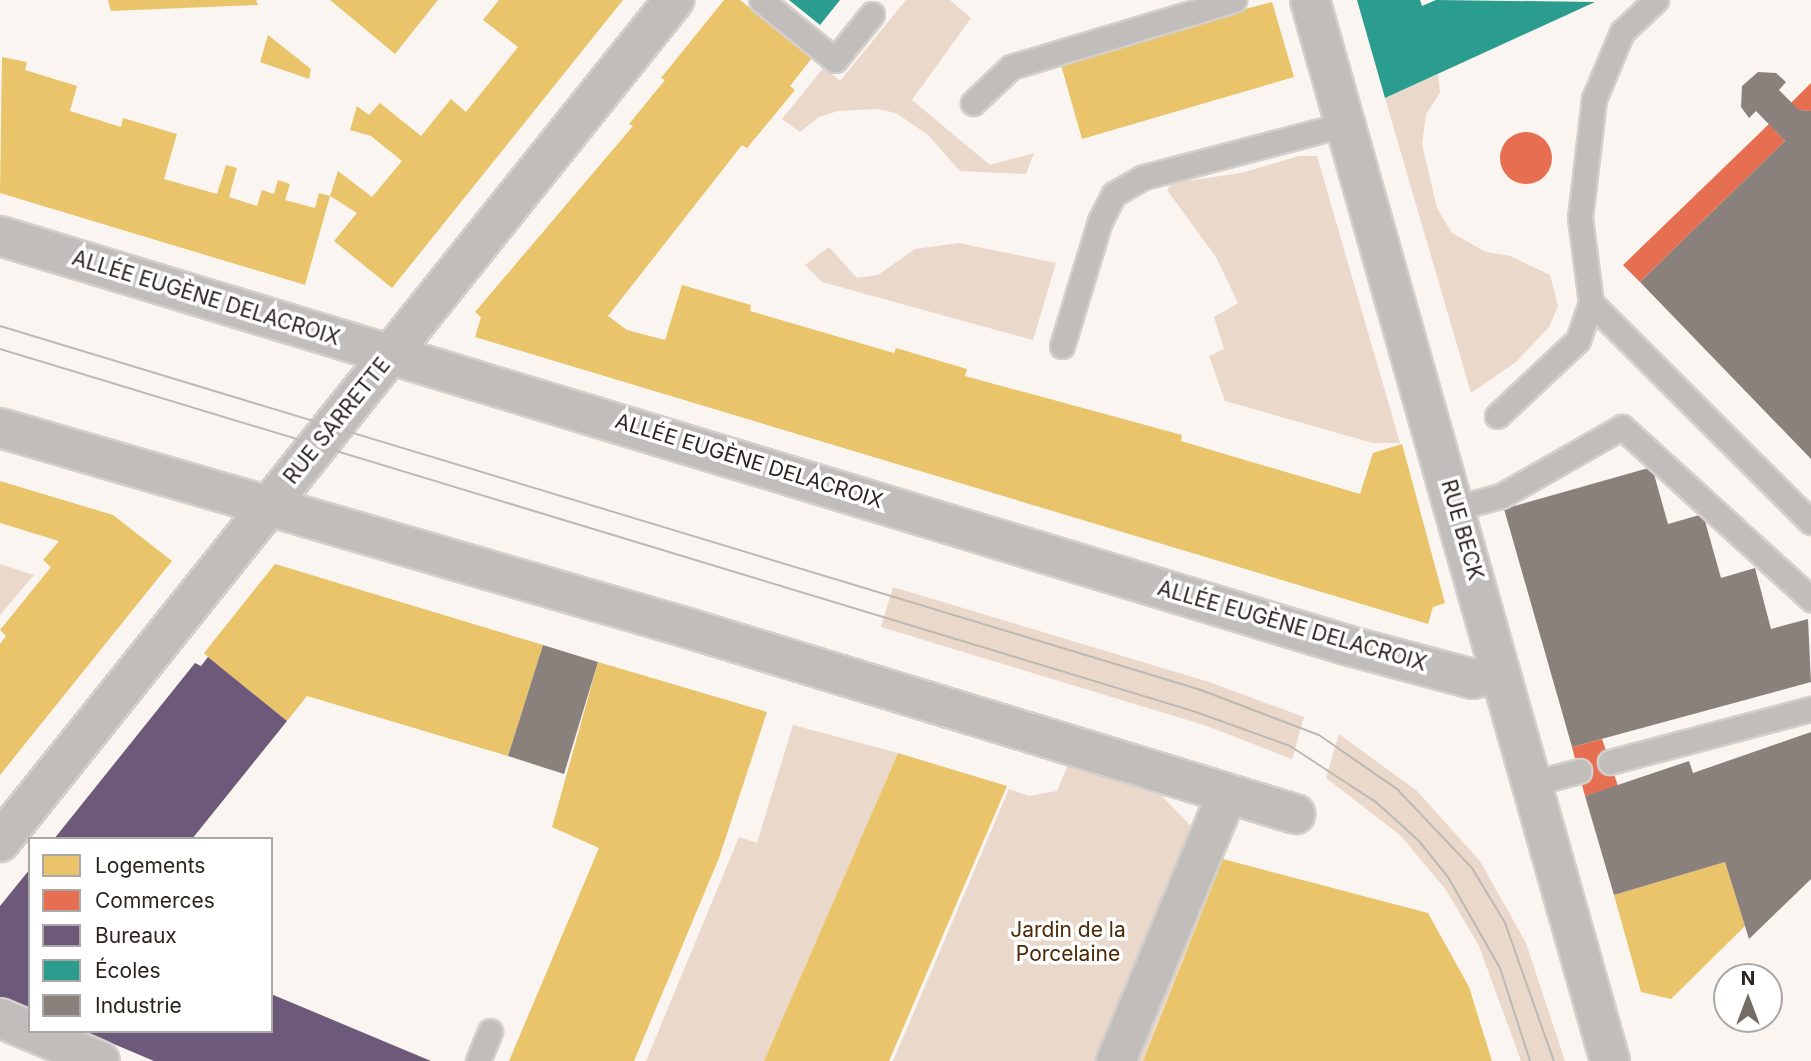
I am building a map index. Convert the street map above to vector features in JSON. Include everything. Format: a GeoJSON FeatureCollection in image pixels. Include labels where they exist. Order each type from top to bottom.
{"type":"FeatureCollection","features":[{"type":"Feature","properties":{"kind":"street","name":"RUE SARRETTE"},"geometry":{"type":"LineString","coordinates":[[0,842],[674,0]]}},
{"type":"Feature","properties":{"kind":"street","name":"RUE BECK"},"geometry":{"type":"LineString","coordinates":[[1310,0],[1456,508],[1530,784],[1610,1061]]}},
{"type":"Feature","properties":{"kind":"street","name":"ALLÉE EUGÈNE DELACROIX"},"geometry":{"type":"LineString","coordinates":[[0,236],[1346,645],[1473,678],[1499,672]]}},
{"type":"Feature","properties":{"kind":"street"},"geometry":{"type":"LineString","coordinates":[[0,428],[267,508],[691,629],[1294,814]]}},
{"type":"Feature","properties":{"kind":"street"},"geometry":{"type":"LineString","coordinates":[[1116,1061],[1227,794]]}},
{"type":"Feature","properties":{"kind":"street"},"geometry":{"type":"LineString","coordinates":[[0,1018],[28,1030]]}},
{"type":"Feature","properties":{"kind":"street"},"geometry":{"type":"LineString","coordinates":[[36,1033],[100,1061]]}},
{"type":"Feature","properties":{"kind":"lane"},"geometry":{"type":"LineString","coordinates":[[761,0],[835,60],[872,14]]}},
{"type":"Feature","properties":{"kind":"lane"},"geometry":{"type":"LineString","coordinates":[[973,103],[1011,66],[1234,0]]}},
{"type":"Feature","properties":{"kind":"lane"},"geometry":{"type":"LineString","coordinates":[[1497,416],[1578,340],[1591,303],[1580,218],[1594,99],[1622,32],[1656,0]]}},
{"type":"Feature","properties":{"kind":"lane"},"geometry":{"type":"LineString","coordinates":[[1062,346],[1100,221],[1114,194],[1144,177],[1346,124]]}},
{"type":"Feature","properties":{"kind":"lane"},"geometry":{"type":"LineString","coordinates":[[1591,303],[1811,522]]}},
{"type":"Feature","properties":{"kind":"lane"},"geometry":{"type":"LineString","coordinates":[[1456,508],[1501,496],[1622,427],[1811,599]]}},
{"type":"Feature","properties":{"kind":"lane"},"geometry":{"type":"LineString","coordinates":[[1610,762],[1811,709]]}},
{"type":"Feature","properties":{"kind":"lane"},"geometry":{"type":"LineString","coordinates":[[1530,784],[1579,771]]}},
{"type":"Feature","properties":{"kind":"lane"},"geometry":{"type":"LineString","coordinates":[[478,1061],[490,1031]]}},
{"type":"Feature","properties":{"kind":"green space"},"geometry":{"type":"Polygon","coordinates":[[[906,0],[950,0],[971,18],[912,100],[990,165],[1034,153],[1026,174],[960,171],[928,135],[896,113],[878,109],[838,111],[819,117],[800,132],[782,119],[824,67],[840,81],[906,0]]]}},
{"type":"Feature","properties":{"kind":"green space"},"geometry":{"type":"Polygon","coordinates":[[[1438,74],[1440,93],[1426,114],[1422,144],[1437,208],[1452,233],[1486,252],[1510,256],[1550,275],[1558,306],[1549,327],[1516,362],[1471,393],[1385,98],[1438,74]]]}},
{"type":"Feature","properties":{"kind":"green space"},"geometry":{"type":"Polygon","coordinates":[[[1299,156],[1317,156],[1400,443],[1373,443],[1225,401],[1209,356],[1224,349],[1214,317],[1238,303],[1216,257],[1167,190],[1173,183],[1241,173],[1299,156]]]}},
{"type":"Feature","properties":{"kind":"green space"},"geometry":{"type":"Polygon","coordinates":[[[959,243],[1056,263],[1033,340],[822,282],[805,265],[829,247],[857,278],[878,275],[915,249],[959,243]]]}},
{"type":"Feature","properties":{"kind":"green space"},"geometry":{"type":"Polygon","coordinates":[[[0,564],[34,575],[0,615],[0,564]]]}},
{"type":"Feature","properties":{"kind":"green space"},"geometry":{"type":"Polygon","coordinates":[[[893,587],[1209,682],[1304,717],[1292,759],[1204,725],[881,627],[893,587]]]}},
{"type":"Feature","properties":{"kind":"green space"},"geometry":{"type":"Polygon","coordinates":[[[793,725],[898,753],[764,1061],[646,1061],[739,837],[757,843],[793,725]]]}},
{"type":"Feature","properties":{"kind":"green space"},"geometry":{"type":"Polygon","coordinates":[[[1339,734],[1417,791],[1480,861],[1526,943],[1565,1061],[1521,1061],[1479,946],[1446,890],[1400,835],[1326,778],[1339,734]]]}},
{"type":"Feature","properties":{"kind":"green space","name":"Jardin de la Porcelaine"},"geometry":{"type":"Polygon","coordinates":[[[1070,760],[1152,786],[1223,859],[1143,1061],[893,1061],[1009,789],[1029,796],[1057,791],[1070,760]]]}},
{"type":"Feature","properties":{"kind":"building: Logements"},"geometry":{"type":"Polygon","coordinates":[[[108,0],[256,0],[258,5],[111,11],[108,0]]]}},
{"type":"Feature","properties":{"kind":"building: Logements"},"geometry":{"type":"Polygon","coordinates":[[[330,0],[438,0],[395,54],[330,0]]]}},
{"type":"Feature","properties":{"kind":"building: Logements"},"geometry":{"type":"Polygon","coordinates":[[[499,0],[623,0],[392,288],[334,241],[357,213],[330,196],[338,171],[372,197],[402,161],[371,136],[350,130],[357,106],[369,115],[380,103],[421,136],[451,99],[466,112],[518,47],[483,20],[499,0]]]}},
{"type":"Feature","properties":{"kind":"building: Logements"},"geometry":{"type":"Polygon","coordinates":[[[724,0],[740,0],[812,58],[790,86],[795,90],[747,148],[742,145],[608,316],[627,330],[665,340],[682,285],[751,305],[750,311],[894,353],[896,348],[967,369],[965,376],[1182,435],[1181,441],[1360,494],[1373,453],[1402,444],[1445,603],[1433,607],[1428,624],[475,337],[481,317],[475,312],[633,126],[629,124],[665,80],[661,78],[724,0]]]}},
{"type":"Feature","properties":{"kind":"building: Logements"},"geometry":{"type":"Polygon","coordinates":[[[1272,2],[1294,77],[1082,139],[1059,58],[1272,2]]]}},
{"type":"Feature","properties":{"kind":"building: Logements"},"geometry":{"type":"Polygon","coordinates":[[[268,35],[311,69],[309,79],[260,62],[268,35]]]}},
{"type":"Feature","properties":{"kind":"building: Logements"},"geometry":{"type":"Polygon","coordinates":[[[2,57],[27,62],[25,70],[77,86],[70,111],[121,127],[123,118],[177,134],[164,179],[217,194],[226,165],[237,168],[229,197],[257,206],[262,190],[274,194],[278,180],[290,184],[285,200],[315,208],[319,193],[330,196],[305,285],[0,193],[2,57]]]}},
{"type":"Feature","properties":{"kind":"building: Logements"},"geometry":{"type":"Polygon","coordinates":[[[0,481],[113,515],[172,561],[0,775],[0,644],[6,636],[0,630],[51,567],[43,560],[59,541],[0,523],[0,481]]]}},
{"type":"Feature","properties":{"kind":"building: Logements"},"geometry":{"type":"Polygon","coordinates":[[[275,564],[543,645],[508,756],[307,696],[287,721],[208,657],[204,653],[275,564]]]}},
{"type":"Feature","properties":{"kind":"building: Logements"},"geometry":{"type":"Polygon","coordinates":[[[598,662],[767,712],[719,858],[634,1061],[509,1061],[599,848],[552,827],[598,662]]]}},
{"type":"Feature","properties":{"kind":"building: Logements"},"geometry":{"type":"Polygon","coordinates":[[[898,753],[1007,786],[889,1061],[764,1061],[898,753]]]}},
{"type":"Feature","properties":{"kind":"building: Logements"},"geometry":{"type":"Polygon","coordinates":[[[1223,859],[1428,913],[1469,987],[1492,1061],[1143,1061],[1223,859]]]}},
{"type":"Feature","properties":{"kind":"building: Logements"},"geometry":{"type":"Polygon","coordinates":[[[1725,862],[1745,926],[1671,999],[1641,992],[1614,895],[1725,862]]]}},
{"type":"Feature","properties":{"kind":"building: Commerces"},"geometry":{"type":"Polygon","coordinates":[[[1811,83],[1811,111],[1799,110],[1791,103],[1811,83]]]}},
{"type":"Feature","properties":{"kind":"building: Commerces"},"geometry":{"type":"Polygon","coordinates":[[[1769,124],[1785,141],[1640,282],[1623,265],[1769,124]]]}},
{"type":"Feature","properties":{"kind":"building: Commerces"},"geometry":{"type":"Polygon","coordinates":[[[1526,132],[1536,134],[1544,140],[1550,148],[1550,168],[1544,176],[1536,182],[1526,184],[1516,182],[1508,176],[1502,168],[1500,158],[1502,148],[1508,140],[1516,134],[1526,132]]]}},
{"type":"Feature","properties":{"kind":"building: Commerces"},"geometry":{"type":"Polygon","coordinates":[[[1602,739],[1618,786],[1585,796],[1572,747],[1602,739]]]}},
{"type":"Feature","properties":{"kind":"building: Bureaux"},"geometry":{"type":"Polygon","coordinates":[[[208,657],[287,721],[194,837],[56,837],[195,663],[201,666],[208,657]]]}},
{"type":"Feature","properties":{"kind":"building: Bureaux"},"geometry":{"type":"Polygon","coordinates":[[[28,871],[28,1008],[0,997],[0,906],[28,871]]]}},
{"type":"Feature","properties":{"kind":"building: Bureaux"},"geometry":{"type":"Polygon","coordinates":[[[273,995],[431,1061],[154,1061],[88,1033],[273,1033],[273,995]]]}},
{"type":"Feature","properties":{"kind":"building: Écoles"},"geometry":{"type":"Polygon","coordinates":[[[789,0],[840,0],[820,25],[789,0]]]}},
{"type":"Feature","properties":{"kind":"building: Écoles"},"geometry":{"type":"Polygon","coordinates":[[[1357,0],[1420,0],[1422,6],[1436,0],[1595,2],[1385,98],[1357,0]]]}},
{"type":"Feature","properties":{"kind":"building: Industrie"},"geometry":{"type":"Polygon","coordinates":[[[1758,72],[1776,73],[1786,82],[1779,90],[1799,110],[1811,111],[1811,459],[1640,282],[1785,141],[1756,111],[1749,118],[1741,107],[1742,86],[1758,72]]]}},
{"type":"Feature","properties":{"kind":"building: Industrie"},"geometry":{"type":"Polygon","coordinates":[[[1652,467],[1668,524],[1703,514],[1721,578],[1755,568],[1771,629],[1808,619],[1811,682],[1572,747],[1504,509],[1652,467]]]}},
{"type":"Feature","properties":{"kind":"building: Industrie"},"geometry":{"type":"Polygon","coordinates":[[[543,645],[598,662],[564,774],[508,756],[543,645]]]}},
{"type":"Feature","properties":{"kind":"building: Industrie"},"geometry":{"type":"Polygon","coordinates":[[[1811,732],[1811,879],[1749,939],[1725,862],[1614,895],[1585,796],[1689,761],[1693,773],[1811,732]]]}},
{"type":"Feature","properties":{"kind":"tram line"},"geometry":{"type":"LineString","coordinates":[[0,326],[1201,690],[1319,735],[1397,789],[1472,868],[1505,923],[1554,1061]]}},
{"type":"Feature","properties":{"kind":"tram line"},"geometry":{"type":"LineString","coordinates":[[0,349],[1193,711],[1290,746],[1377,803],[1419,841],[1448,877],[1500,968],[1530,1061]]}}]}
